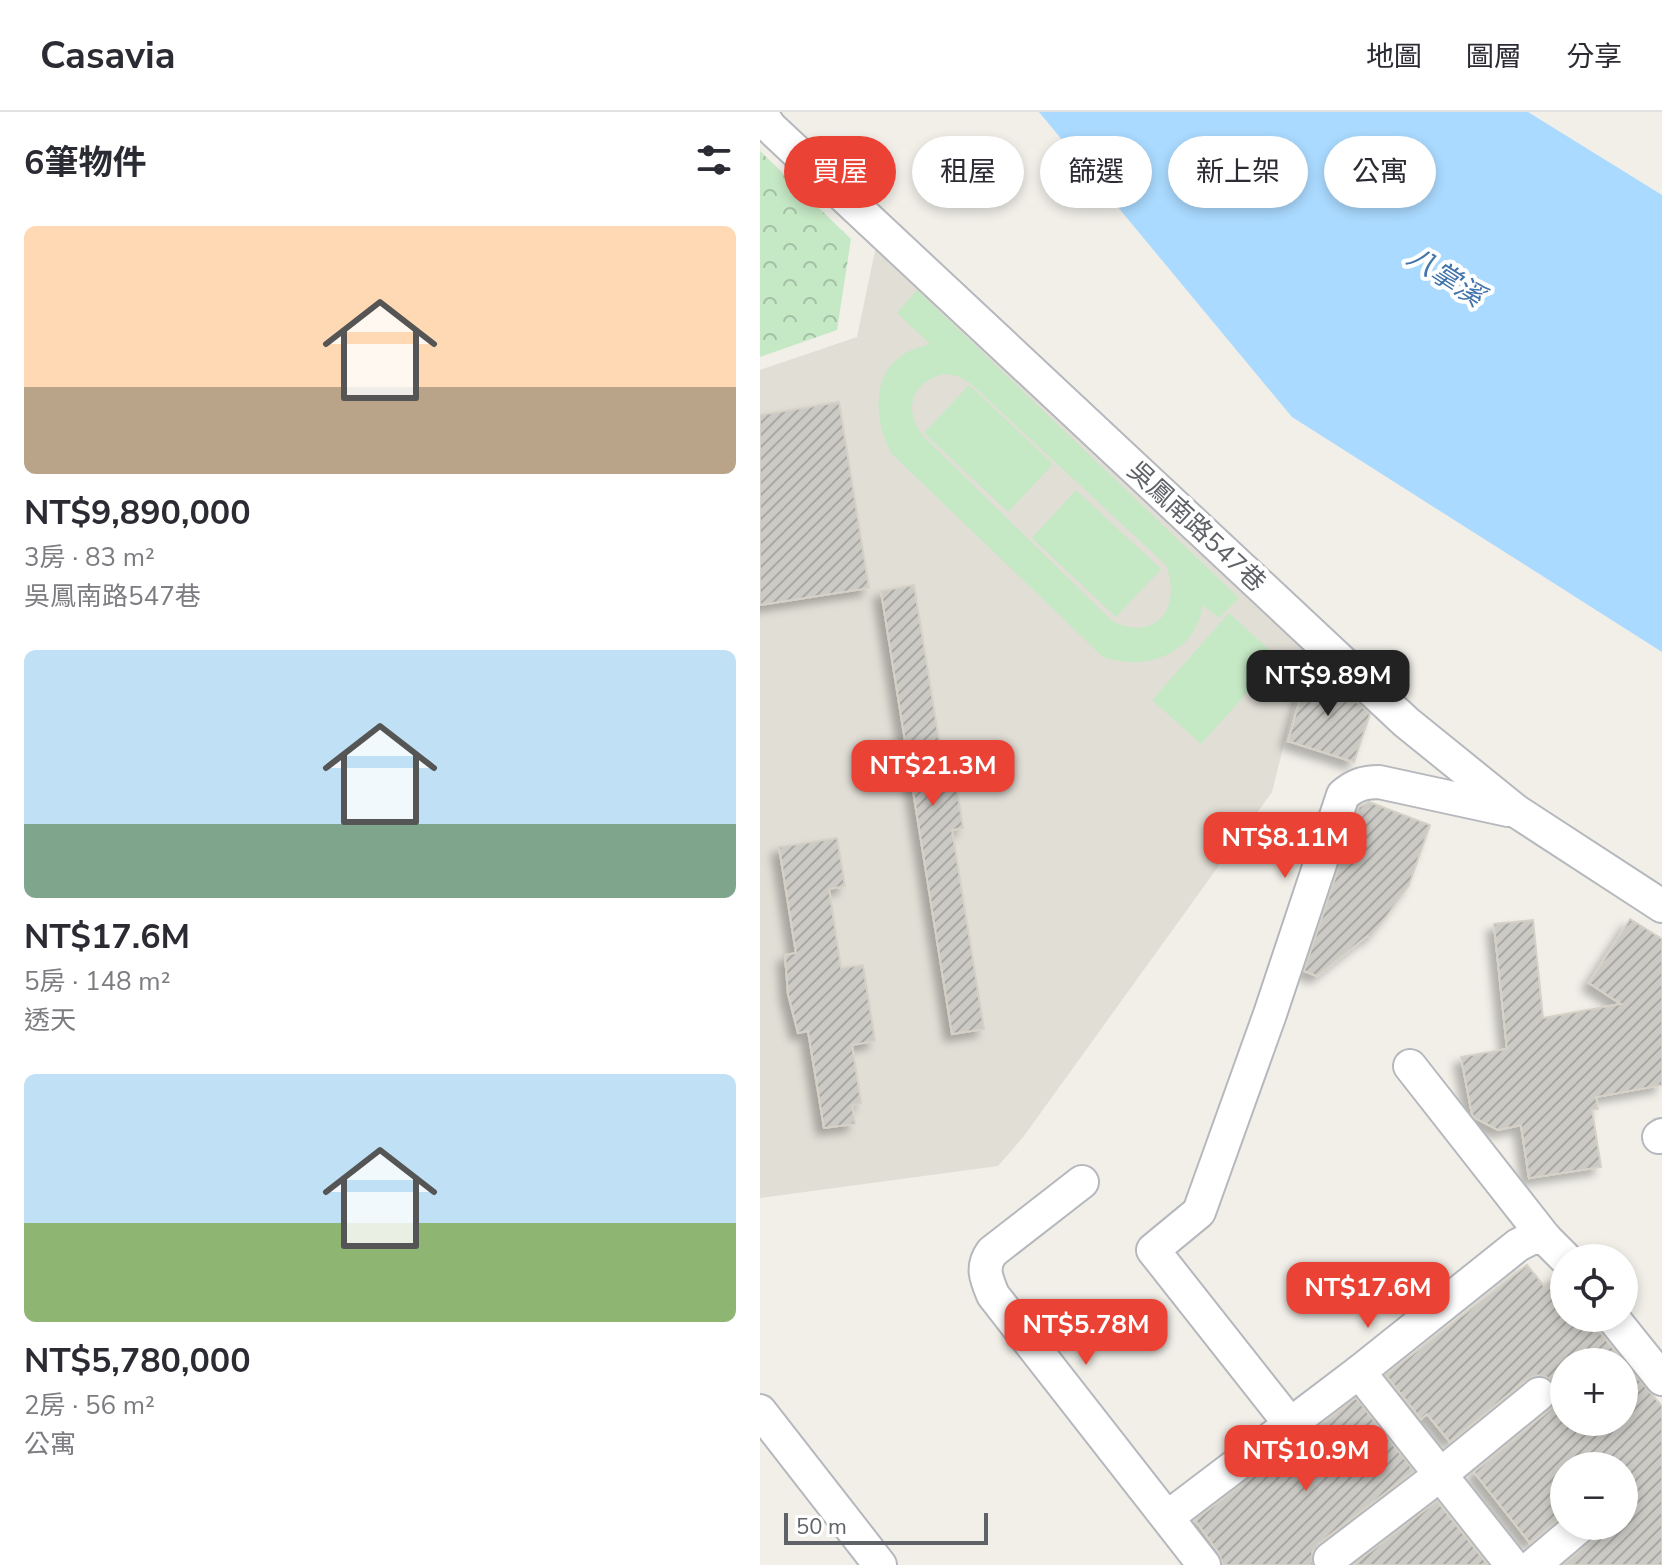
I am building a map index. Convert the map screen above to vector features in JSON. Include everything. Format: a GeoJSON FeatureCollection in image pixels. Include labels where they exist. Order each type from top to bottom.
{"type":"FeatureCollection","features":[{"type":"Feature","properties":{"kind":"street","name":"吳鳳南路547巷"},"geometry":{"type":"LineString","coordinates":[[760,112],[770,127],[1406,722],[1516,811],[1662,906]]}},
{"type":"Feature","properties":{"kind":"street"},"geometry":{"type":"LineString","coordinates":[[1291,1425],[1153,1250],[1199,1212],[1270,1014],[1343,795],[1353,786],[1379,782],[1516,811]]}},
{"type":"Feature","properties":{"kind":"street"},"geometry":{"type":"LineString","coordinates":[[1410,1066],[1552,1244]]}},
{"type":"Feature","properties":{"kind":"street"},"geometry":{"type":"LineString","coordinates":[[1082,1182],[992,1252],[985,1261],[985,1277],[993,1295],[1169,1516],[1204,1565]]}},
{"type":"Feature","properties":{"kind":"street"},"geometry":{"type":"LineString","coordinates":[[1169,1516],[1291,1425],[1518,1245],[1532,1238],[1550,1246]]}},
{"type":"Feature","properties":{"kind":"street"},"geometry":{"type":"LineString","coordinates":[[1624,1332],[1662,1379]]}},
{"type":"Feature","properties":{"kind":"street"},"geometry":{"type":"LineString","coordinates":[[1359,1372],[1512,1565]]}},
{"type":"Feature","properties":{"kind":"street"},"geometry":{"type":"LineString","coordinates":[[1330,1559],[1539,1394]]}},
{"type":"Feature","properties":{"kind":"street"},"geometry":{"type":"LineString","coordinates":[[765,1427],[880,1565]]}},
{"type":"Feature","properties":{"kind":"street"},"geometry":{"type":"LineString","coordinates":[[1534,1565],[1563,1540]]}},
{"type":"Feature","properties":{"kind":"shaded area"},"geometry":{"type":"Polygon","coordinates":[[[883,242],[1307,652],[1272,792],[1024,1136],[998,1166],[760,1198],[760,370],[857,337],[875,251],[883,242]]]}},
{"type":"Feature","properties":{"kind":"green space"},"geometry":{"type":"Polygon","coordinates":[[[760,151],[784,174],[784,208],[819,208],[851,239],[837,330],[760,357],[760,151]]]}},
{"type":"Feature","properties":{"kind":"green space"},"geometry":{"type":"Polygon","coordinates":[[[917,290],[1239,598],[1219,618],[1203,605],[1190,636],[1166,655],[1136,662],[1103,657],[892,454],[879,416],[878,403],[884,377],[901,356],[930,344],[897,313],[917,290]],[[944,374],[924,383],[918,390],[912,407],[923,436],[1112,621],[1128,627],[1142,627],[1162,617],[1171,595],[1166,565],[970,383],[958,376],[944,374]]]}},
{"type":"Feature","properties":{"kind":"green space"},"geometry":{"type":"Polygon","coordinates":[[[969,385],[1053,464],[1008,512],[924,433],[969,385]]]}},
{"type":"Feature","properties":{"kind":"green space"},"geometry":{"type":"Polygon","coordinates":[[[1076,490],[1161,569],[1116,617],[1032,538],[1076,490]]]}},
{"type":"Feature","properties":{"kind":"green space"},"geometry":{"type":"Polygon","coordinates":[[[1229,613],[1278,658],[1201,744],[1152,700],[1229,613]]]}},
{"type":"Feature","properties":{"kind":"water","name":"八掌溪"},"geometry":{"type":"Polygon","coordinates":[[[1039,112],[1528,112],[1662,195],[1662,652],[1292,417],[1119,208],[1152,208],[1152,136],[1059,136],[1039,112]]]}},
{"type":"Feature","properties":{"kind":"building"},"geometry":{"type":"Polygon","coordinates":[[[839,402],[869,588],[760,605],[760,415],[839,402]]]}},
{"type":"Feature","properties":{"kind":"building"},"geometry":{"type":"Polygon","coordinates":[[[914,585],[946,784],[956,783],[963,828],[952,830],[984,1029],[952,1034],[881,591],[914,585]]]}},
{"type":"Feature","properties":{"kind":"building"},"geometry":{"type":"Polygon","coordinates":[[[1311,660],[1370,714],[1354,762],[1288,741],[1311,660]]]}},
{"type":"Feature","properties":{"kind":"building"},"geometry":{"type":"Polygon","coordinates":[[[1369,802],[1430,825],[1409,885],[1386,917],[1370,937],[1367,936],[1317,976],[1304,971],[1359,807],[1369,802]]]}},
{"type":"Feature","properties":{"kind":"building"},"geometry":{"type":"Polygon","coordinates":[[[837,838],[845,886],[829,889],[841,968],[863,965],[875,1041],[852,1045],[861,1103],[852,1105],[855,1124],[824,1128],[808,1031],[798,1033],[788,994],[785,955],[796,953],[779,847],[837,838]]]}},
{"type":"Feature","properties":{"kind":"building"},"geometry":{"type":"Polygon","coordinates":[[[1630,919],[1662,939],[1662,1085],[1596,1097],[1598,1109],[1592,1110],[1601,1167],[1529,1178],[1521,1125],[1498,1130],[1475,1118],[1461,1057],[1507,1049],[1494,924],[1533,920],[1543,1018],[1621,1004],[1589,983],[1630,919]]]}},
{"type":"Feature","properties":{"kind":"building"},"geometry":{"type":"Polygon","coordinates":[[[1527,1265],[1544,1286],[1550,1281],[1550,1332],[1600,1332],[1613,1348],[1550,1348],[1550,1380],[1537,1375],[1527,1379],[1450,1442],[1427,1414],[1421,1419],[1386,1375],[1527,1265]]]}},
{"type":"Feature","properties":{"kind":"building"},"geometry":{"type":"Polygon","coordinates":[[[1638,1378],[1662,1406],[1662,1565],[1563,1565],[1593,1540],[1638,1540],[1638,1452],[1550,1452],[1550,1527],[1530,1543],[1474,1472],[1550,1410],[1550,1436],[1638,1436],[1638,1378]]]}},
{"type":"Feature","properties":{"kind":"building"},"geometry":{"type":"Polygon","coordinates":[[[1356,1398],[1414,1471],[1318,1544],[1312,1552],[1313,1565],[1223,1565],[1219,1553],[1195,1520],[1356,1398]]]}},
{"type":"Feature","properties":{"kind":"building"},"geometry":{"type":"Polygon","coordinates":[[[1437,1501],[1488,1565],[1353,1565],[1437,1501]]]}}]}
